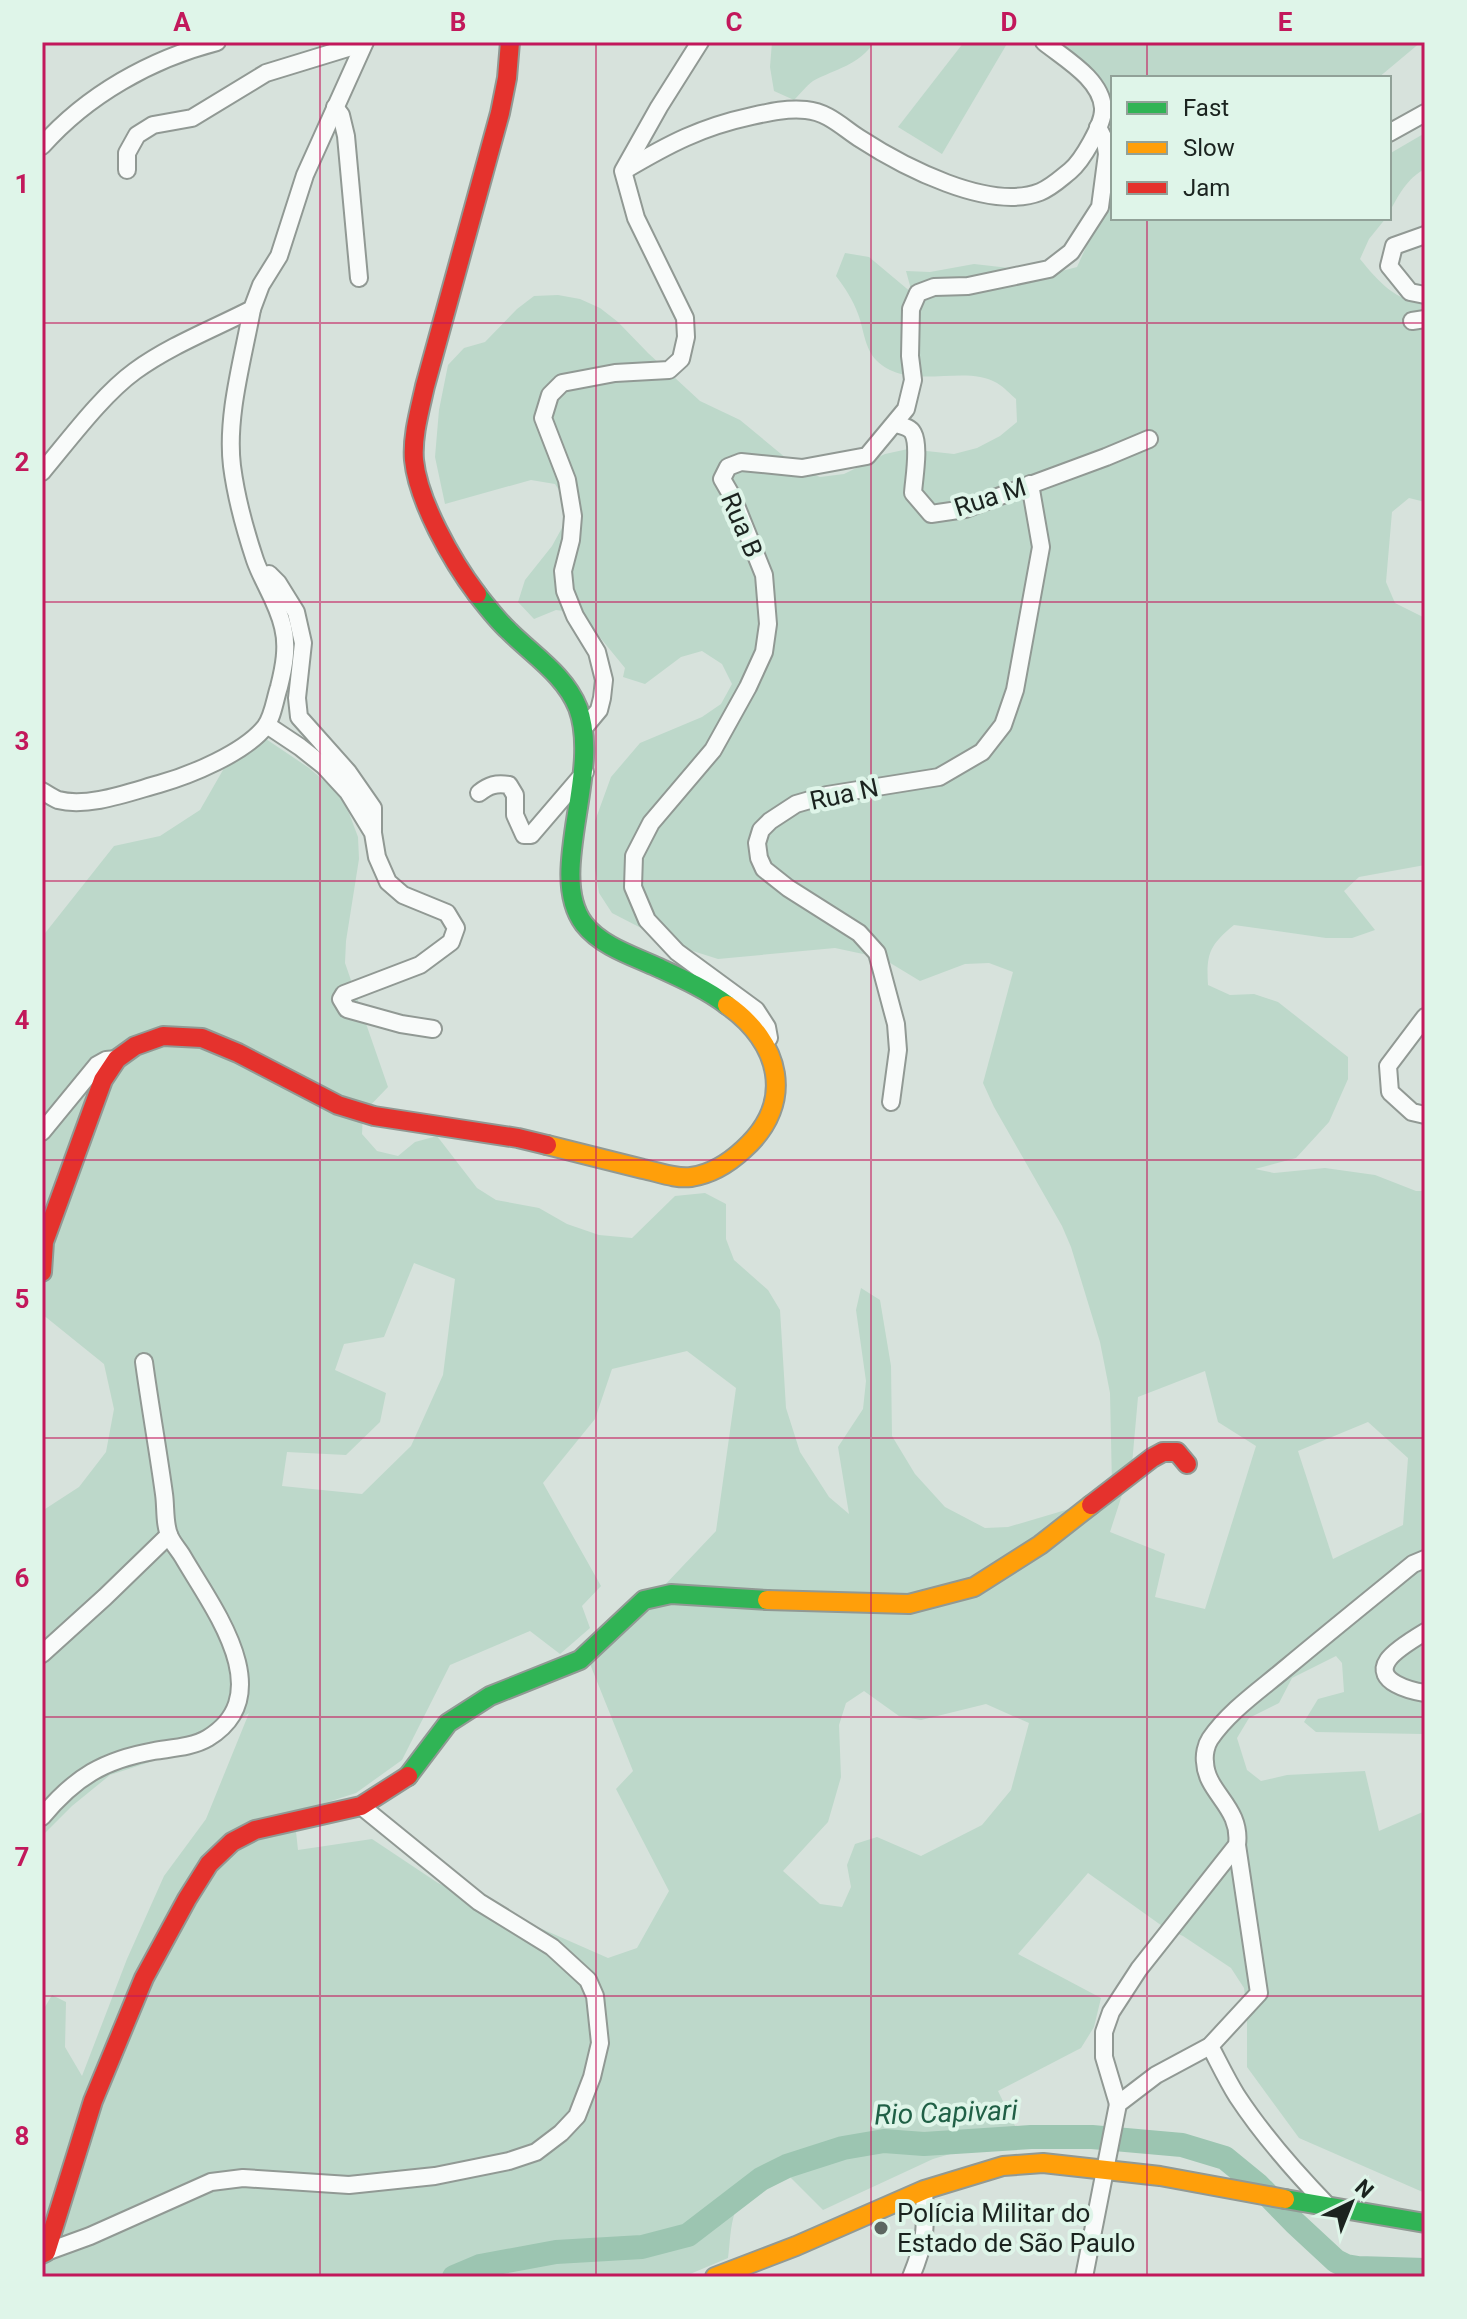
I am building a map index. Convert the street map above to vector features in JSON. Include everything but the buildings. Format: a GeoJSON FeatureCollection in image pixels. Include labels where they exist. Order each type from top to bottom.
{"type":"FeatureCollection","features":[{"type":"Feature","properties":{"kind":"street"},"geometry":{"type":"LineString","coordinates":[[42,146],[92,99],[120,82],[184,50],[217,42]]}},
{"type":"Feature","properties":{"kind":"street"},"geometry":{"type":"LineString","coordinates":[[42,791],[58,800],[84,801],[109,798],[171,781],[242,747],[267,725],[286,653],[283,629],[273,595],[256,563],[232,467],[230,432],[252,309],[261,285],[279,256],[305,175],[364,42]]}},
{"type":"Feature","properties":{"kind":"street"},"geometry":{"type":"LineString","coordinates":[[127,170],[127,153],[137,135],[153,125],[192,118],[266,73],[364,42]]}},
{"type":"Feature","properties":{"kind":"street"},"geometry":{"type":"LineString","coordinates":[[42,1272],[44,1242],[103,1080],[117,1059],[135,1046],[163,1036],[202,1038],[238,1053],[338,1105],[374,1116],[518,1138],[681,1178],[715,1172],[757,1137],[768,1119],[777,1086],[773,1055],[751,1023],[729,1005],[689,983],[614,948],[582,921],[572,898],[571,872],[586,771],[584,728],[577,707],[565,686],[479,599],[436,526],[414,460],[419,410],[497,126],[510,51],[517,42]]}},
{"type":"Feature","properties":{"kind":"street"},"geometry":{"type":"LineString","coordinates":[[584,728],[599,710],[604,680],[597,652],[575,616],[565,591],[563,571],[573,516],[567,480],[543,418],[550,395],[562,383],[615,373],[669,370],[681,359],[686,337],[685,318],[636,218],[623,171],[700,42]]}},
{"type":"Feature","properties":{"kind":"street"},"geometry":{"type":"LineString","coordinates":[[623,171],[668,145],[719,123],[779,110],[809,110],[830,117],[872,146],[944,183],[975,193],[1015,197],[1038,193],[1054,185],[1076,166],[1103,113],[1102,96],[1083,73],[1044,42]]}},
{"type":"Feature","properties":{"kind":"street"},"geometry":{"type":"LineString","coordinates":[[335,107],[341,115],[346,136],[359,278]]}},
{"type":"Feature","properties":{"kind":"street"},"geometry":{"type":"LineString","coordinates":[[1391,132],[1425,113]]}},
{"type":"Feature","properties":{"kind":"street","name":"Rua B"},"geometry":{"type":"LineString","coordinates":[[773,1055],[767,1027],[756,1010],[677,952],[647,920],[633,887],[634,856],[651,823],[713,750],[764,652],[768,624],[764,575],[733,498],[722,479],[728,467],[741,462],[802,468],[867,456],[906,409],[913,380],[911,309],[918,293],[934,287],[968,286],[1049,269],[1071,252],[1100,207],[1107,154],[1098,127]]}},
{"type":"Feature","properties":{"kind":"street"},"geometry":{"type":"LineString","coordinates":[[1425,235],[1394,246],[1389,266],[1410,292],[1425,295]]}},
{"type":"Feature","properties":{"kind":"street"},"geometry":{"type":"LineString","coordinates":[[42,472],[133,372],[165,352],[252,309]]}},
{"type":"Feature","properties":{"kind":"street","name":"Rua M"},"geometry":{"type":"LineString","coordinates":[[896,424],[907,427],[913,433],[916,446],[913,493],[931,514],[965,509],[1149,439]]}},
{"type":"Feature","properties":{"kind":"street","name":"Rua N"},"geometry":{"type":"LineString","coordinates":[[891,1102],[898,1050],[896,1024],[877,953],[859,933],[764,869],[757,843],[761,830],[770,821],[796,804],[827,795],[939,777],[982,752],[1003,725],[1015,690],[1041,547],[1030,484]]}},
{"type":"Feature","properties":{"kind":"street"},"geometry":{"type":"LineString","coordinates":[[256,563],[278,583],[296,612],[303,643],[297,698],[299,717],[348,772],[373,808],[377,857],[388,882],[403,895],[447,913],[456,928],[451,942],[420,965],[344,994],[341,999],[347,1009],[433,1029]]}},
{"type":"Feature","properties":{"kind":"street"},"geometry":{"type":"LineString","coordinates":[[267,725],[324,766],[348,792],[373,833]]}},
{"type":"Feature","properties":{"kind":"street"},"geometry":{"type":"LineString","coordinates":[[479,793],[487,786],[498,783],[509,785],[515,795],[515,815],[524,835],[531,835],[586,771]]}},
{"type":"Feature","properties":{"kind":"street"},"geometry":{"type":"LineString","coordinates":[[1425,1017],[1388,1066],[1390,1092],[1412,1112],[1425,1115]]}},
{"type":"Feature","properties":{"kind":"street"},"geometry":{"type":"LineString","coordinates":[[42,1132],[97,1065],[117,1059]]}},
{"type":"Feature","properties":{"kind":"street"},"geometry":{"type":"LineString","coordinates":[[42,1817],[72,1784],[108,1763],[206,1739],[219,1730],[239,1700],[241,1674],[231,1641],[169,1535],[144,1362]]}},
{"type":"Feature","properties":{"kind":"street"},"geometry":{"type":"LineString","coordinates":[[44,2253],[93,2101],[139,1992],[187,1899],[209,1864],[232,1842],[255,1830],[361,1806],[404,1780],[448,1723],[490,1696],[580,1660],[644,1600],[671,1594],[794,1602],[909,1604],[974,1587],[1040,1545],[1163,1452],[1177,1452],[1187,1464]]}},
{"type":"Feature","properties":{"kind":"street"},"geometry":{"type":"LineString","coordinates":[[42,1654],[169,1535]]}},
{"type":"Feature","properties":{"kind":"street"},"geometry":{"type":"LineString","coordinates":[[1117,2109],[1156,2075],[1210,2046],[1259,1993],[1237,1845],[1239,1831],[1204,1764],[1207,1743],[1250,1697],[1419,1561]]}},
{"type":"Feature","properties":{"kind":"street"},"geometry":{"type":"LineString","coordinates":[[1425,1632],[1388,1660],[1385,1669],[1389,1679],[1398,1686],[1425,1693]]}},
{"type":"Feature","properties":{"kind":"street"},"geometry":{"type":"LineString","coordinates":[[44,2253],[211,2182],[243,2178],[349,2185],[435,2176],[509,2161],[536,2152],[577,2116],[592,2077],[600,2043],[595,1996],[588,1980],[552,1947],[479,1902],[361,1806]]}},
{"type":"Feature","properties":{"kind":"street"},"geometry":{"type":"LineString","coordinates":[[1084,2277],[1117,2109],[1104,2057],[1104,2032],[1111,2012],[1139,1969],[1237,1845]]}},
{"type":"Feature","properties":{"kind":"street"},"geometry":{"type":"LineString","coordinates":[[1210,2046],[1235,2093],[1260,2129],[1283,2159],[1329,2207]]}},
{"type":"Feature","properties":{"kind":"street"},"geometry":{"type":"LineString","coordinates":[[715,2277],[796,2246],[924,2190],[1003,2166],[1106,2164],[1302,2203],[1425,2223]]}},
{"type":"Feature","properties":{"kind":"street"},"geometry":{"type":"LineString","coordinates":[[911,2277],[925,2241],[924,2190]]}},
{"type":"Feature","properties":{"kind":"green space"},"geometry":{"type":"Polygon","coordinates":[[[772,42],[874,42],[862,56],[813,81],[794,100],[774,91],[770,67],[772,42]]]}},
{"type":"Feature","properties":{"kind":"green space"},"geometry":{"type":"Polygon","coordinates":[[[964,42],[1008,42],[942,154],[898,127],[964,42]]]}},
{"type":"Feature","properties":{"kind":"green space"},"geometry":{"type":"Polygon","coordinates":[[[1036,42],[1421,42],[1380,76],[1111,76],[1111,102],[1102,98],[1036,42]]]}},
{"type":"Feature","properties":{"kind":"green space"},"geometry":{"type":"Polygon","coordinates":[[[1425,133],[1425,169],[1408,182],[1391,210],[1391,153],[1425,133]]]}},
{"type":"Feature","properties":{"kind":"green space"},"geometry":{"type":"Polygon","coordinates":[[[1111,206],[1111,220],[1384,220],[1369,239],[1360,259],[1396,294],[1425,303],[1425,502],[1409,498],[1392,512],[1386,582],[1395,603],[1425,618],[1425,865],[1359,877],[1344,891],[1375,930],[1352,938],[1326,938],[1234,925],[1211,950],[1208,985],[1230,995],[1254,994],[1278,1002],[1348,1057],[1348,1079],[1329,1122],[1296,1158],[1255,1169],[1274,1173],[1325,1168],[1375,1175],[1416,1191],[1425,1191],[1425,1759],[1422,1734],[1316,1732],[1304,1722],[1318,1699],[1344,1692],[1342,1663],[1336,1656],[1292,1678],[1279,1703],[1249,1718],[1237,1738],[1247,1770],[1261,1781],[1287,1775],[1365,1771],[1379,1831],[1425,1811],[1425,2193],[1299,2138],[1247,2067],[1244,1988],[1231,1968],[1183,1936],[1165,1928],[1088,1873],[1018,1954],[1101,1998],[1094,2027],[1081,2048],[998,2091],[1019,2134],[933,2159],[823,2210],[789,2176],[774,2181],[751,2193],[739,2205],[732,2223],[728,2258],[683,2277],[42,2277],[42,2012],[52,1995],[66,2002],[65,2047],[82,2076],[127,1959],[164,1876],[206,1819],[249,1713],[208,1743],[110,1775],[42,1836],[42,1511],[79,1487],[106,1452],[114,1409],[104,1364],[42,1314],[42,937],[114,846],[160,836],[200,810],[227,763],[263,737],[309,768],[343,797],[358,837],[359,859],[345,963],[388,1087],[363,1113],[362,1134],[377,1151],[398,1156],[415,1142],[437,1136],[477,1188],[496,1200],[539,1208],[567,1224],[599,1235],[632,1238],[675,1196],[705,1193],[726,1204],[726,1239],[734,1260],[768,1290],[780,1310],[786,1408],[800,1452],[829,1497],[849,1514],[838,1447],[863,1409],[866,1381],[856,1310],[861,1288],[880,1300],[891,1366],[892,1436],[915,1474],[945,1507],[985,1528],[1008,1527],[1096,1501],[1112,1486],[1110,1393],[1100,1342],[1062,1226],[983,1083],[1013,972],[989,963],[965,964],[920,981],[882,958],[835,948],[718,959],[674,945],[612,913],[599,893],[595,868],[595,821],[611,777],[640,743],[702,717],[721,704],[732,684],[722,664],[702,651],[681,657],[645,684],[623,677],[625,668],[580,613],[556,610],[534,619],[518,602],[525,580],[552,546],[563,526],[567,503],[555,484],[531,480],[445,504],[435,457],[439,410],[448,365],[464,348],[485,342],[534,296],[558,295],[580,299],[600,308],[700,401],[740,420],[798,468],[820,477],[844,474],[885,454],[908,449],[954,454],[977,448],[1000,436],[1017,422],[1016,399],[1000,385],[983,378],[904,375],[889,370],[876,360],[867,344],[854,304],[836,276],[845,253],[869,257],[912,293],[906,271],[930,272],[974,264],[1054,273],[1077,267],[1101,214],[1111,206]],[[414,1263],[384,1337],[344,1344],[335,1370],[386,1393],[380,1422],[346,1455],[287,1452],[282,1486],[362,1494],[411,1446],[443,1375],[455,1279],[414,1263]],[[687,1351],[612,1369],[595,1419],[543,1483],[601,1586],[582,1606],[590,1628],[560,1654],[530,1631],[450,1665],[402,1760],[356,1793],[294,1813],[298,1850],[372,1839],[438,1883],[608,1958],[637,1948],[669,1891],[616,1789],[633,1771],[590,1664],[716,1531],[736,1388],[687,1351]],[[1205,1371],[1138,1397],[1132,1464],[1110,1532],[1165,1554],[1155,1597],[1205,1609],[1256,1446],[1218,1422],[1205,1371]],[[1368,1422],[1298,1451],[1333,1559],[1403,1525],[1408,1458],[1368,1422]],[[864,1691],[846,1703],[839,1725],[841,1777],[828,1822],[783,1871],[820,1904],[842,1907],[851,1887],[847,1865],[855,1844],[877,1837],[921,1856],[982,1825],[1011,1790],[1029,1723],[986,1704],[921,1720],[899,1716],[864,1691]]]}},
{"type":"Feature","properties":{"kind":"waterway","name":"Rio Capivari"},"geometry":{"type":"LineString","coordinates":[[454,2277],[480,2266],[556,2252],[642,2247],[688,2235],[761,2179],[787,2166],[843,2148],[884,2141],[924,2144],[1031,2137],[1092,2137],[1182,2145],[1225,2158],[1258,2185],[1336,2261],[1358,2268],[1425,2270]]}},
{"type":"Feature","properties":{"kind":"traffic: fast"},"geometry":{"type":"LineString","coordinates":[[477,594],[505,627],[557,675],[578,708],[584,734],[584,762],[570,878],[574,903],[584,924],[608,944],[693,984],[727,1005]]}},
{"type":"Feature","properties":{"kind":"traffic: fast"},"geometry":{"type":"LineString","coordinates":[[408,1776],[448,1723],[490,1696],[580,1660],[644,1600],[671,1594],[767,1600]]}},
{"type":"Feature","properties":{"kind":"traffic: fast"},"geometry":{"type":"LineString","coordinates":[[1285,2199],[1425,2223]]}},
{"type":"Feature","properties":{"kind":"traffic: slow"},"geometry":{"type":"LineString","coordinates":[[547,1145],[679,1177],[706,1173],[732,1159],[760,1131],[771,1112],[775,1073],[759,1036],[727,1005]]}},
{"type":"Feature","properties":{"kind":"traffic: slow"},"geometry":{"type":"LineString","coordinates":[[767,1600],[909,1604],[974,1587],[1040,1545],[1091,1505]]}},
{"type":"Feature","properties":{"kind":"traffic: slow"},"geometry":{"type":"LineString","coordinates":[[715,2277],[796,2246],[924,2190],[1003,2166],[1043,2163],[1160,2176],[1285,2199]]}},
{"type":"Feature","properties":{"kind":"traffic: jam"},"geometry":{"type":"LineString","coordinates":[[477,594],[447,548],[429,512],[417,476],[414,442],[425,386],[500,113],[510,42]]}},
{"type":"Feature","properties":{"kind":"traffic: jam"},"geometry":{"type":"LineString","coordinates":[[42,1272],[44,1242],[103,1080],[117,1059],[135,1046],[163,1036],[202,1038],[238,1053],[338,1105],[374,1116],[547,1145]]}},
{"type":"Feature","properties":{"kind":"traffic: jam"},"geometry":{"type":"LineString","coordinates":[[1091,1505],[1163,1452],[1177,1452],[1187,1464]]}},
{"type":"Feature","properties":{"kind":"traffic: jam"},"geometry":{"type":"LineString","coordinates":[[42,2254],[46,2252],[93,2101],[144,1978],[209,1864],[232,1842],[255,1830],[361,1806],[408,1776]]}},
{"type":"Feature","properties":{"kind":"place","name":"Polícia Militar do Estado de São Paulo"},"geometry":{"type":"Point","coordinates":[881,2228]}}]}
